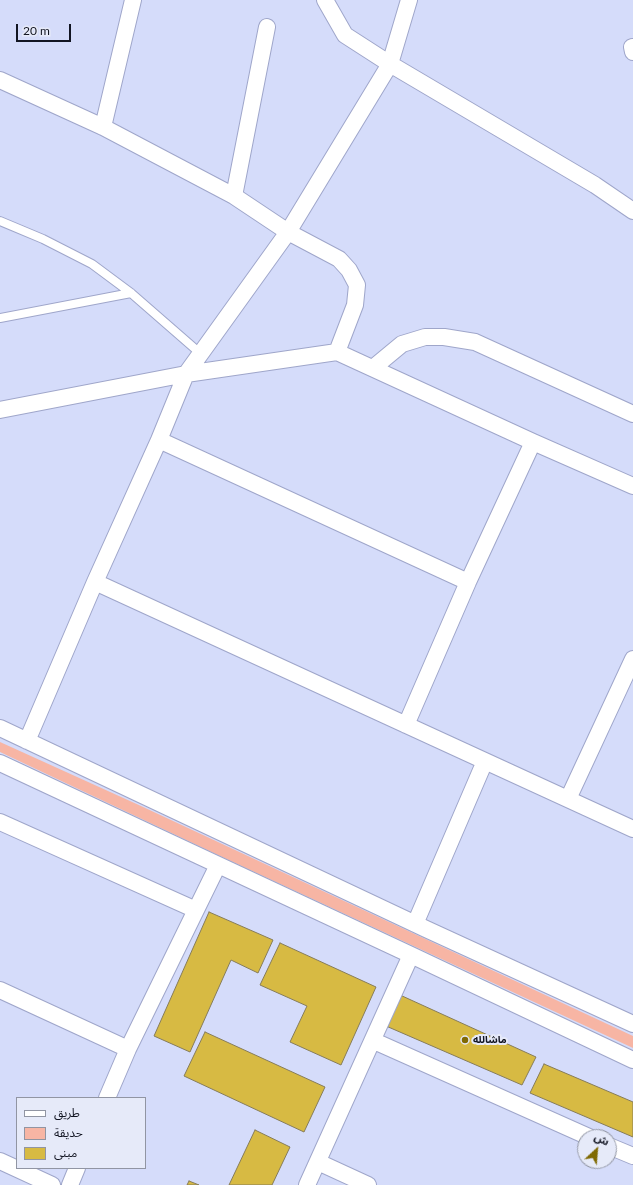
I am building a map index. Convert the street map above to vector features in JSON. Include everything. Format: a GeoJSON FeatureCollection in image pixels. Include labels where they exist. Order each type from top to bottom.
{"type":"FeatureCollection","features":[{"type":"Feature","properties":{"kind":"street"},"geometry":{"type":"LineString","coordinates":[[103,127],[132,0]]}},
{"type":"Feature","properties":{"kind":"street"},"geometry":{"type":"LineString","coordinates":[[325,0],[345,35],[390,64],[595,185],[633,211]]}},
{"type":"Feature","properties":{"kind":"street"},"geometry":{"type":"LineString","coordinates":[[27,741],[186,374],[288,232],[390,64],[409,0]]}},
{"type":"Feature","properties":{"kind":"street"},"geometry":{"type":"LineString","coordinates":[[234,196],[267,27]]}},
{"type":"Feature","properties":{"kind":"street"},"geometry":{"type":"LineString","coordinates":[[0,80],[103,127],[234,196],[288,232],[338,259],[349,270],[357,285],[356,305],[337,352]]}},
{"type":"Feature","properties":{"kind":"street"},"geometry":{"type":"LineString","coordinates":[[373,368],[402,344],[425,337],[444,337],[475,342],[633,414]]}},
{"type":"Feature","properties":{"kind":"street"},"geometry":{"type":"LineString","coordinates":[[0,410],[186,374],[337,352],[633,486]]}},
{"type":"Feature","properties":{"kind":"street"},"geometry":{"type":"LineString","coordinates":[[158,440],[468,582]]}},
{"type":"Feature","properties":{"kind":"street"},"geometry":{"type":"LineString","coordinates":[[406,725],[468,582],[533,442]]}},
{"type":"Feature","properties":{"kind":"street"},"geometry":{"type":"LineString","coordinates":[[95,582],[633,829]]}},
{"type":"Feature","properties":{"kind":"street"},"geometry":{"type":"LineString","coordinates":[[568,799],[633,660]]}},
{"type":"Feature","properties":{"kind":"street"},"geometry":{"type":"LineString","coordinates":[[0,728],[415,924],[633,1024]]}},
{"type":"Feature","properties":{"kind":"street"},"geometry":{"type":"LineString","coordinates":[[415,924],[485,761]]}},
{"type":"Feature","properties":{"kind":"street"},"geometry":{"type":"LineString","coordinates":[[0,763],[412,954],[633,1060]]}},
{"type":"Feature","properties":{"kind":"street"},"geometry":{"type":"LineString","coordinates":[[0,822],[196,910]]}},
{"type":"Feature","properties":{"kind":"street"},"geometry":{"type":"LineString","coordinates":[[107,1097],[128,1050],[218,865]]}},
{"type":"Feature","properties":{"kind":"street"},"geometry":{"type":"LineString","coordinates":[[308,1185],[412,954]]}},
{"type":"Feature","properties":{"kind":"street"},"geometry":{"type":"LineString","coordinates":[[0,990],[128,1050]]}},
{"type":"Feature","properties":{"kind":"street"},"geometry":{"type":"LineString","coordinates":[[374,1041],[577,1132]]}},
{"type":"Feature","properties":{"kind":"street"},"geometry":{"type":"LineString","coordinates":[[617,1149],[633,1156]]}},
{"type":"Feature","properties":{"kind":"street"},"geometry":{"type":"LineString","coordinates":[[0,1161],[16,1168]]}},
{"type":"Feature","properties":{"kind":"street"},"geometry":{"type":"LineString","coordinates":[[318,1162],[368,1185]]}},
{"type":"Feature","properties":{"kind":"street"},"geometry":{"type":"LineString","coordinates":[[17,1169],[52,1185]]}},
{"type":"Feature","properties":{"kind":"street"},"geometry":{"type":"LineString","coordinates":[[70,1185],[77,1169]]}},
{"type":"Feature","properties":{"kind":"lane"},"geometry":{"type":"LineString","coordinates":[[0,221],[43,238],[92,264],[131,293],[201,354]]}},
{"type":"Feature","properties":{"kind":"lane"},"geometry":{"type":"LineString","coordinates":[[0,318],[131,293]]}},
{"type":"Feature","properties":{"kind":"green space"},"geometry":{"type":"Polygon","coordinates":[[[0,742],[141,806],[633,1036],[633,1048],[0,752],[0,742]]]}},
{"type":"Feature","properties":{"kind":"building"},"geometry":{"type":"Polygon","coordinates":[[[209,912],[273,940],[258,973],[231,960],[190,1052],[154,1036],[209,912]]]}},
{"type":"Feature","properties":{"kind":"building"},"geometry":{"type":"Polygon","coordinates":[[[280,943],[376,987],[341,1065],[290,1042],[307,1006],[260,985],[280,943]]]}},
{"type":"Feature","properties":{"kind":"building"},"geometry":{"type":"Polygon","coordinates":[[[400,995],[536,1057],[522,1085],[386,1026],[400,995]]]}},
{"type":"Feature","properties":{"kind":"building"},"geometry":{"type":"Polygon","coordinates":[[[205,1032],[325,1087],[304,1132],[184,1076],[205,1032]]]}},
{"type":"Feature","properties":{"kind":"building"},"geometry":{"type":"Polygon","coordinates":[[[544,1064],[633,1102],[633,1137],[617,1129],[530,1093],[544,1064]]]}},
{"type":"Feature","properties":{"kind":"building"},"geometry":{"type":"Polygon","coordinates":[[[255,1130],[290,1147],[272,1185],[229,1185],[255,1130]]]}},
{"type":"Feature","properties":{"kind":"building"},"geometry":{"type":"Polygon","coordinates":[[[189,1181],[199,1185],[187,1185],[189,1181]]]}},
{"type":"Feature","properties":{"kind":"place","name":"ماشالله"},"geometry":{"type":"Point","coordinates":[465,1040]}}]}
